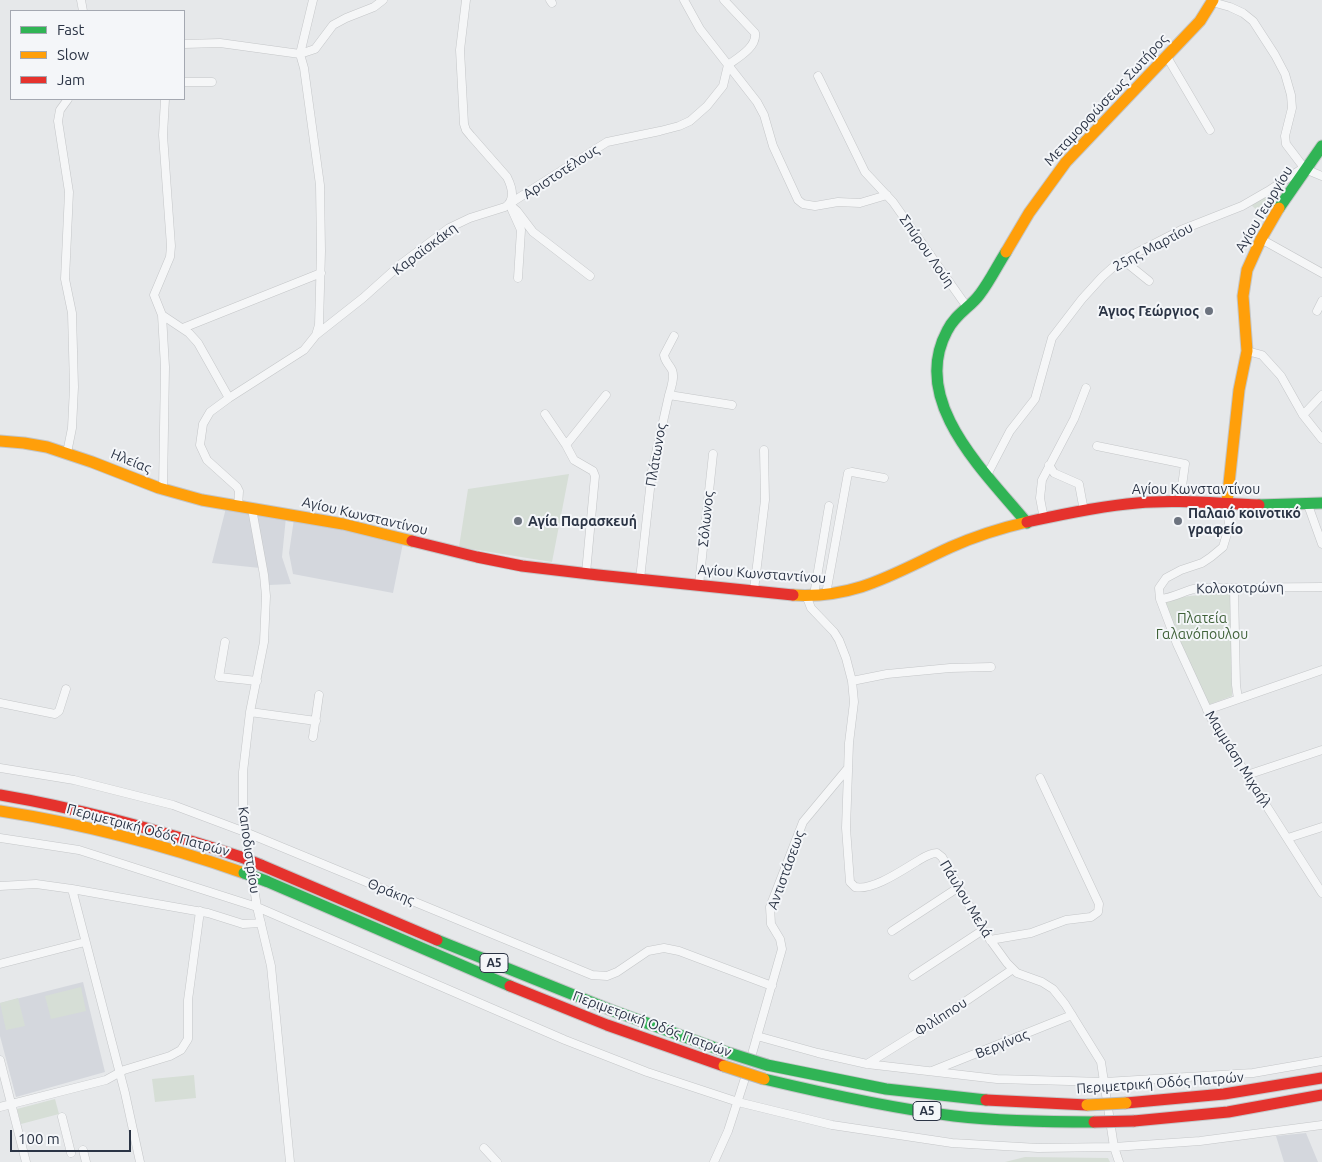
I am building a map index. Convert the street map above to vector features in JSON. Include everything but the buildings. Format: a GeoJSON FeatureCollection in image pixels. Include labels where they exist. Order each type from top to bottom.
{"type":"FeatureCollection","features":[{"type":"Feature","properties":{"kind":"main road","name":"Μεταμορφώσεως Σωτήρος"},"geometry":{"type":"LineString","coordinates":[[1027,523],[956,437],[943,408],[938,383],[937,360],[940,345],[956,316],[979,296],[1029,213],[1066,162],[1200,21],[1212,1]]}},
{"type":"Feature","properties":{"kind":"main road","name":"Αγίου Γεωργίου"},"geometry":{"type":"LineString","coordinates":[[1227,502],[1239,390],[1247,351],[1244,311],[1245,280],[1251,259],[1261,239],[1305,169],[1320,152]]}},
{"type":"Feature","properties":{"kind":"main road","name":"Ηλείας"},"geometry":{"type":"LineString","coordinates":[[0,441],[32,444],[67,453],[163,490],[192,498],[252,509]]}},
{"type":"Feature","properties":{"kind":"main road","name":"Αγίου Κωνσταντίνου"},"geometry":{"type":"LineString","coordinates":[[252,509],[344,525],[493,561],[640,579],[815,595],[847,592],[867,585],[989,532],[1084,511],[1123,504],[1180,501],[1287,506],[1322,503]]}},
{"type":"Feature","properties":{"kind":"main road","name":"Περιμετρική Οδός Πατρών"},"geometry":{"type":"LineString","coordinates":[[0,795],[112,818],[241,857],[633,1020],[767,1065],[847,1083],[934,1096],[1008,1103],[1087,1105],[1202,1098],[1282,1087],[1322,1078]]}},
{"type":"Feature","properties":{"kind":"main road","name":"Περιμετρική Οδός Πατρών"},"geometry":{"type":"LineString","coordinates":[[0,811],[68,822],[203,858],[266,881],[582,1015],[677,1052],[764,1079],[842,1098],[942,1113],[1018,1121],[1094,1122],[1197,1116],[1245,1110],[1322,1095]]}},
{"type":"Feature","properties":{"kind":"street"},"geometry":{"type":"LineString","coordinates":[[313,0],[300,54],[304,68],[320,185],[320,314],[316,335]]}},
{"type":"Feature","properties":{"kind":"street"},"geometry":{"type":"LineString","coordinates":[[185,44],[220,43],[300,54],[315,49],[333,25],[374,7],[383,0]]}},
{"type":"Feature","properties":{"kind":"street"},"geometry":{"type":"LineString","coordinates":[[466,0],[460,50],[464,124],[466,130],[507,177],[512,191],[512,198],[509,204]]}},
{"type":"Feature","properties":{"kind":"street"},"geometry":{"type":"LineString","coordinates":[[684,0],[700,29],[757,102],[764,115],[773,146],[798,200],[803,204],[815,206],[838,202],[860,203],[887,195]]}},
{"type":"Feature","properties":{"kind":"street"},"geometry":{"type":"LineString","coordinates":[[724,0],[755,33],[756,40],[753,45],[728,65]]}},
{"type":"Feature","properties":{"kind":"street"},"geometry":{"type":"LineString","coordinates":[[1212,1],[1243,13],[1253,21],[1285,74],[1291,96],[1292,108],[1284,140],[1305,169],[1322,176]]}},
{"type":"Feature","properties":{"kind":"street"},"geometry":{"type":"LineString","coordinates":[[1167,57],[1210,130]]}},
{"type":"Feature","properties":{"kind":"street","name":"Αριστοτέλους"},"geometry":{"type":"LineString","coordinates":[[509,204],[606,142],[660,131],[690,121],[707,106],[723,86],[728,65]]}},
{"type":"Feature","properties":{"kind":"street","name":"Σπύρου Λούη"},"geometry":{"type":"LineString","coordinates":[[818,76],[865,172],[887,195],[967,307]]}},
{"type":"Feature","properties":{"kind":"street"},"geometry":{"type":"LineString","coordinates":[[185,82],[212,82]]}},
{"type":"Feature","properties":{"kind":"street"},"geometry":{"type":"LineString","coordinates":[[67,100],[60,110],[58,121],[69,192],[65,279],[72,313],[74,386],[73,420],[67,453]]}},
{"type":"Feature","properties":{"kind":"street"},"geometry":{"type":"LineString","coordinates":[[163,490],[165,367],[162,315],[154,295],[170,257],[171,246],[163,135],[165,100]]}},
{"type":"Feature","properties":{"kind":"street","name":"25ης Μαρτίου"},"geometry":{"type":"LineString","coordinates":[[987,475],[1010,431],[1036,399],[1048,348],[1055,334],[1102,277],[1123,260],[1181,230],[1242,206],[1300,170],[1305,169]]}},
{"type":"Feature","properties":{"kind":"street"},"geometry":{"type":"LineString","coordinates":[[509,204],[517,211],[533,232],[590,276]]}},
{"type":"Feature","properties":{"kind":"street"},"geometry":{"type":"LineString","coordinates":[[509,204],[520,229],[518,278]]}},
{"type":"Feature","properties":{"kind":"street","name":"Καραϊσκάκη"},"geometry":{"type":"LineString","coordinates":[[238,507],[239,492],[237,487],[207,460],[200,446],[203,424],[210,412],[304,350],[316,335],[363,298],[401,264],[449,228],[509,204]]}},
{"type":"Feature","properties":{"kind":"street"},"geometry":{"type":"LineString","coordinates":[[1261,239],[1322,273]]}},
{"type":"Feature","properties":{"kind":"street"},"geometry":{"type":"LineString","coordinates":[[1123,260],[1149,281]]}},
{"type":"Feature","properties":{"kind":"street"},"geometry":{"type":"LineString","coordinates":[[182,328],[321,273]]}},
{"type":"Feature","properties":{"kind":"street"},"geometry":{"type":"LineString","coordinates":[[1317,311],[1322,301]]}},
{"type":"Feature","properties":{"kind":"street"},"geometry":{"type":"LineString","coordinates":[[162,315],[182,328],[198,343],[229,398]]}},
{"type":"Feature","properties":{"kind":"street","name":"Πλάτωνος"},"geometry":{"type":"LineString","coordinates":[[640,579],[652,471],[672,382],[672,371],[664,355],[674,336]]}},
{"type":"Feature","properties":{"kind":"street"},"geometry":{"type":"LineString","coordinates":[[1247,351],[1262,355],[1280,376],[1303,415],[1322,439]]}},
{"type":"Feature","properties":{"kind":"street"},"geometry":{"type":"LineString","coordinates":[[1044,519],[1040,489],[1044,473],[1064,440],[1081,404],[1086,388]]}},
{"type":"Feature","properties":{"kind":"street"},"geometry":{"type":"LineString","coordinates":[[566,445],[606,395]]}},
{"type":"Feature","properties":{"kind":"street"},"geometry":{"type":"LineString","coordinates":[[669,395],[732,404]]}},
{"type":"Feature","properties":{"kind":"street"},"geometry":{"type":"LineString","coordinates":[[1303,415],[1322,396]]}},
{"type":"Feature","properties":{"kind":"street"},"geometry":{"type":"LineString","coordinates":[[545,414],[574,460],[587,468],[595,476],[586,573]]}},
{"type":"Feature","properties":{"kind":"street"},"geometry":{"type":"LineString","coordinates":[[1097,446],[1185,464],[1180,501]]}},
{"type":"Feature","properties":{"kind":"street"},"geometry":{"type":"LineString","coordinates":[[754,590],[765,500],[764,450]]}},
{"type":"Feature","properties":{"kind":"street","name":"Σόλωνος"},"geometry":{"type":"LineString","coordinates":[[699,585],[713,454]]}},
{"type":"Feature","properties":{"kind":"street"},"geometry":{"type":"LineString","coordinates":[[1049,465],[1054,473],[1079,484],[1084,511]]}},
{"type":"Feature","properties":{"kind":"street"},"geometry":{"type":"LineString","coordinates":[[848,767],[854,702],[852,681],[839,640],[812,608],[848,473],[852,472],[884,478]]}},
{"type":"Feature","properties":{"kind":"street"},"geometry":{"type":"LineString","coordinates":[[1160,599],[1159,588],[1166,578],[1181,570],[1202,563],[1223,547],[1230,527],[1227,502]]}},
{"type":"Feature","properties":{"kind":"street"},"geometry":{"type":"LineString","coordinates":[[1308,505],[1322,544]]}},
{"type":"Feature","properties":{"kind":"street"},"geometry":{"type":"LineString","coordinates":[[815,595],[829,506]]}},
{"type":"Feature","properties":{"kind":"street","name":"Καποδιστρίου"},"geometry":{"type":"LineString","coordinates":[[252,509],[266,596],[264,642],[250,712],[243,772],[242,806],[257,907],[271,966],[290,1162]]}},
{"type":"Feature","properties":{"kind":"street","name":"Κολοκοτρώνη"},"geometry":{"type":"LineString","coordinates":[[1160,599],[1172,597],[1190,589],[1322,587]]}},
{"type":"Feature","properties":{"kind":"street"},"geometry":{"type":"LineString","coordinates":[[1234,588],[1238,699]]}},
{"type":"Feature","properties":{"kind":"street","name":"Μαμμάση Μιχαήλ"},"geometry":{"type":"LineString","coordinates":[[1160,599],[1177,644],[1222,738],[1322,893]]}},
{"type":"Feature","properties":{"kind":"street"},"geometry":{"type":"LineString","coordinates":[[225,642],[219,677],[257,681]]}},
{"type":"Feature","properties":{"kind":"street"},"geometry":{"type":"LineString","coordinates":[[852,681],[887,674],[950,668],[991,667]]}},
{"type":"Feature","properties":{"kind":"street"},"geometry":{"type":"LineString","coordinates":[[1207,710],[1322,670]]}},
{"type":"Feature","properties":{"kind":"street"},"geometry":{"type":"LineString","coordinates":[[0,703],[55,714],[59,711],[66,689]]}},
{"type":"Feature","properties":{"kind":"street"},"geometry":{"type":"LineString","coordinates":[[313,737],[319,695]]}},
{"type":"Feature","properties":{"kind":"street"},"geometry":{"type":"LineString","coordinates":[[250,712],[316,721]]}},
{"type":"Feature","properties":{"kind":"street"},"geometry":{"type":"LineString","coordinates":[[1246,775],[1322,750]]}},
{"type":"Feature","properties":{"kind":"street","name":"Πάυλου Μελά"},"geometry":{"type":"LineString","coordinates":[[848,767],[846,828],[849,877],[852,885],[858,888],[868,886],[897,874],[934,853],[942,857],[983,930],[1013,970],[1048,985],[1064,1004],[1101,1062],[1114,1147],[1119,1162]]}},
{"type":"Feature","properties":{"kind":"street","name":"Αντιστάσεως"},"geometry":{"type":"LineString","coordinates":[[714,1162],[738,1102],[782,949],[780,939],[771,924],[770,907],[803,822],[848,767]]}},
{"type":"Feature","properties":{"kind":"street","name":"Θράκης"},"geometry":{"type":"LineString","coordinates":[[0,768],[74,780],[173,805],[245,832],[592,975],[607,976],[648,951],[664,948],[679,951],[772,986]]}},
{"type":"Feature","properties":{"kind":"street"},"geometry":{"type":"LineString","coordinates":[[990,940],[1031,933],[1066,920],[1091,918],[1099,909],[1099,904],[1040,778]]}},
{"type":"Feature","properties":{"kind":"street"},"geometry":{"type":"LineString","coordinates":[[1288,838],[1322,827]]}},
{"type":"Feature","properties":{"kind":"street"},"geometry":{"type":"LineString","coordinates":[[0,838],[79,850],[257,907],[565,1040],[647,1072],[738,1102],[832,1125],[952,1144],[1038,1148],[1114,1147],[1200,1141],[1322,1125]]}},
{"type":"Feature","properties":{"kind":"street"},"geometry":{"type":"LineString","coordinates":[[0,886],[36,884],[72,888],[215,914],[243,924],[261,923]]}},
{"type":"Feature","properties":{"kind":"street"},"geometry":{"type":"LineString","coordinates":[[892,931],[959,887]]}},
{"type":"Feature","properties":{"kind":"street"},"geometry":{"type":"LineString","coordinates":[[72,888],[118,1073],[125,1093],[140,1162]]}},
{"type":"Feature","properties":{"kind":"street"},"geometry":{"type":"LineString","coordinates":[[0,1107],[106,1080],[118,1073],[170,1056],[181,1050],[186,1043],[188,1034],[188,1000],[200,912]]}},
{"type":"Feature","properties":{"kind":"street"},"geometry":{"type":"LineString","coordinates":[[913,976],[983,930]]}},
{"type":"Feature","properties":{"kind":"street"},"geometry":{"type":"LineString","coordinates":[[0,964],[85,942]]}},
{"type":"Feature","properties":{"kind":"street","name":"Φιλίππου"},"geometry":{"type":"LineString","coordinates":[[867,1064],[1013,970]]}},
{"type":"Feature","properties":{"kind":"street","name":"Βεργίνας"},"geometry":{"type":"LineString","coordinates":[[931,1072],[1072,1016]]}},
{"type":"Feature","properties":{"kind":"street"},"geometry":{"type":"LineString","coordinates":[[757,1036],[867,1064],[997,1079],[1105,1082],[1253,1073],[1322,1061]]}},
{"type":"Feature","properties":{"kind":"street"},"geometry":{"type":"LineString","coordinates":[[0,1060],[26,1162]]}},
{"type":"Feature","properties":{"kind":"street"},"geometry":{"type":"LineString","coordinates":[[62,1116],[71,1153]]}},
{"type":"Feature","properties":{"kind":"street"},"geometry":{"type":"LineString","coordinates":[[484,1148],[497,1162]]}},
{"type":"Feature","properties":{"kind":"street"},"geometry":{"type":"LineString","coordinates":[[83,1150],[86,1162]]}},
{"type":"Feature","properties":{"kind":"shaded area"},"geometry":{"type":"Polygon","coordinates":[[[226,508],[249,511],[260,568],[212,563],[226,508]]]}},
{"type":"Feature","properties":{"kind":"shaded area"},"geometry":{"type":"Polygon","coordinates":[[[256,513],[286,517],[282,557],[291,584],[269,585],[256,513]]]}},
{"type":"Feature","properties":{"kind":"shaded area"},"geometry":{"type":"Polygon","coordinates":[[[294,519],[403,543],[393,593],[293,574],[289,553],[294,519]]]}},
{"type":"Feature","properties":{"kind":"shaded area"},"geometry":{"type":"Polygon","coordinates":[[[83,982],[105,1072],[16,1097],[0,1036],[0,1003],[83,982]]]}},
{"type":"Feature","properties":{"kind":"shaded area"},"geometry":{"type":"Polygon","coordinates":[[[1306,1133],[1318,1162],[1284,1162],[1276,1136],[1306,1133]]]}},
{"type":"Feature","properties":{"kind":"green space"},"geometry":{"type":"Polygon","coordinates":[[[1274,189],[1281,198],[1268,220],[1250,204],[1274,189]]]}},
{"type":"Feature","properties":{"kind":"green space"},"geometry":{"type":"Polygon","coordinates":[[[569,474],[552,562],[459,547],[468,489],[569,474]]]}},
{"type":"Feature","properties":{"kind":"green space","name":"Πλατεία Γαλανόπουλου"},"geometry":{"type":"Polygon","coordinates":[[[1230,592],[1232,696],[1208,705],[1188,664],[1161,599],[1230,592]]]}},
{"type":"Feature","properties":{"kind":"green space"},"geometry":{"type":"Polygon","coordinates":[[[81,987],[86,1011],[51,1019],[45,996],[81,987]]]}},
{"type":"Feature","properties":{"kind":"green space"},"geometry":{"type":"Polygon","coordinates":[[[18,998],[25,1026],[6,1030],[0,1003],[18,998]]]}},
{"type":"Feature","properties":{"kind":"green space"},"geometry":{"type":"Polygon","coordinates":[[[194,1075],[196,1098],[155,1102],[152,1079],[194,1075]]]}},
{"type":"Feature","properties":{"kind":"green space"},"geometry":{"type":"Polygon","coordinates":[[[55,1099],[59,1114],[21,1124],[17,1109],[55,1099]]]}},
{"type":"Feature","properties":{"kind":"green space"},"geometry":{"type":"Polygon","coordinates":[[[1025,1157],[1108,1158],[1110,1162],[1005,1162],[1025,1157]]]}},
{"type":"Feature","properties":{"kind":"traffic: fast"},"geometry":{"type":"LineString","coordinates":[[1279,208],[1322,146]]}},
{"type":"Feature","properties":{"kind":"traffic: fast"},"geometry":{"type":"LineString","coordinates":[[1006,252],[980,294],[959,315],[947,331],[938,358],[938,384],[945,410],[957,435],[992,482],[1027,523]]}},
{"type":"Feature","properties":{"kind":"traffic: fast"},"geometry":{"type":"LineString","coordinates":[[1259,505],[1322,503]]}},
{"type":"Feature","properties":{"kind":"traffic: fast"},"geometry":{"type":"LineString","coordinates":[[244,873],[266,881]]}},
{"type":"Feature","properties":{"kind":"traffic: fast"},"geometry":{"type":"LineString","coordinates":[[266,881],[510,986]]}},
{"type":"Feature","properties":{"kind":"traffic: fast"},"geometry":{"type":"LineString","coordinates":[[437,940],[611,1010],[729,1053]]}},
{"type":"Feature","properties":{"kind":"traffic: fast"},"geometry":{"type":"LineString","coordinates":[[729,1053],[767,1065]]}},
{"type":"Feature","properties":{"kind":"traffic: fast"},"geometry":{"type":"LineString","coordinates":[[767,1065],[886,1089],[986,1100]]}},
{"type":"Feature","properties":{"kind":"traffic: fast"},"geometry":{"type":"LineString","coordinates":[[764,1079],[859,1100],[954,1116],[1024,1121],[1094,1122]]}},
{"type":"Feature","properties":{"kind":"traffic: slow"},"geometry":{"type":"LineString","coordinates":[[1006,252],[1029,213],[1066,162],[1200,21],[1213,0]]}},
{"type":"Feature","properties":{"kind":"traffic: slow"},"geometry":{"type":"LineString","coordinates":[[1227,502],[1239,390],[1247,351],[1243,296],[1247,270],[1261,239],[1279,208]]}},
{"type":"Feature","properties":{"kind":"traffic: slow"},"geometry":{"type":"LineString","coordinates":[[0,441],[47,447],[159,488],[202,500],[343,524],[412,541]]}},
{"type":"Feature","properties":{"kind":"traffic: slow"},"geometry":{"type":"LineString","coordinates":[[793,595],[837,593],[857,588],[894,574],[970,539],[1027,522]]}},
{"type":"Feature","properties":{"kind":"traffic: slow"},"geometry":{"type":"LineString","coordinates":[[0,811],[124,836],[244,873]]}},
{"type":"Feature","properties":{"kind":"traffic: slow"},"geometry":{"type":"LineString","coordinates":[[724,1066],[764,1079]]}},
{"type":"Feature","properties":{"kind":"traffic: slow"},"geometry":{"type":"LineString","coordinates":[[1087,1105],[1126,1103]]}},
{"type":"Feature","properties":{"kind":"traffic: jam"},"geometry":{"type":"LineString","coordinates":[[1027,522],[1123,504],[1183,502],[1259,505]]}},
{"type":"Feature","properties":{"kind":"traffic: jam"},"geometry":{"type":"LineString","coordinates":[[412,541],[522,566],[793,595]]}},
{"type":"Feature","properties":{"kind":"traffic: jam"},"geometry":{"type":"LineString","coordinates":[[0,795],[122,822],[182,838],[241,857]]}},
{"type":"Feature","properties":{"kind":"traffic: jam"},"geometry":{"type":"LineString","coordinates":[[241,857],[261,865]]}},
{"type":"Feature","properties":{"kind":"traffic: jam"},"geometry":{"type":"LineString","coordinates":[[261,865],[437,940]]}},
{"type":"Feature","properties":{"kind":"traffic: jam"},"geometry":{"type":"LineString","coordinates":[[510,986],[607,1025],[724,1066]]}},
{"type":"Feature","properties":{"kind":"traffic: jam"},"geometry":{"type":"LineString","coordinates":[[1126,1103],[1224,1094],[1322,1078]]}},
{"type":"Feature","properties":{"kind":"traffic: jam"},"geometry":{"type":"LineString","coordinates":[[1134,1121],[1228,1112],[1322,1095]]}},
{"type":"Feature","properties":{"kind":"traffic: jam"},"geometry":{"type":"LineString","coordinates":[[986,1100],[1087,1105]]}},
{"type":"Feature","properties":{"kind":"traffic: jam"},"geometry":{"type":"LineString","coordinates":[[1094,1122],[1134,1121]]}},
{"type":"Feature","properties":{"kind":"place","name":"Άγιος Γεώργιος"},"geometry":{"type":"Point","coordinates":[1209,311]}},
{"type":"Feature","properties":{"kind":"place","name":"Αγία Παρασκευή"},"geometry":{"type":"Point","coordinates":[518,521]}},
{"type":"Feature","properties":{"kind":"place","name":"Παλαιό κοινοτικό γραφείο"},"geometry":{"type":"Point","coordinates":[1178,521]}}]}
